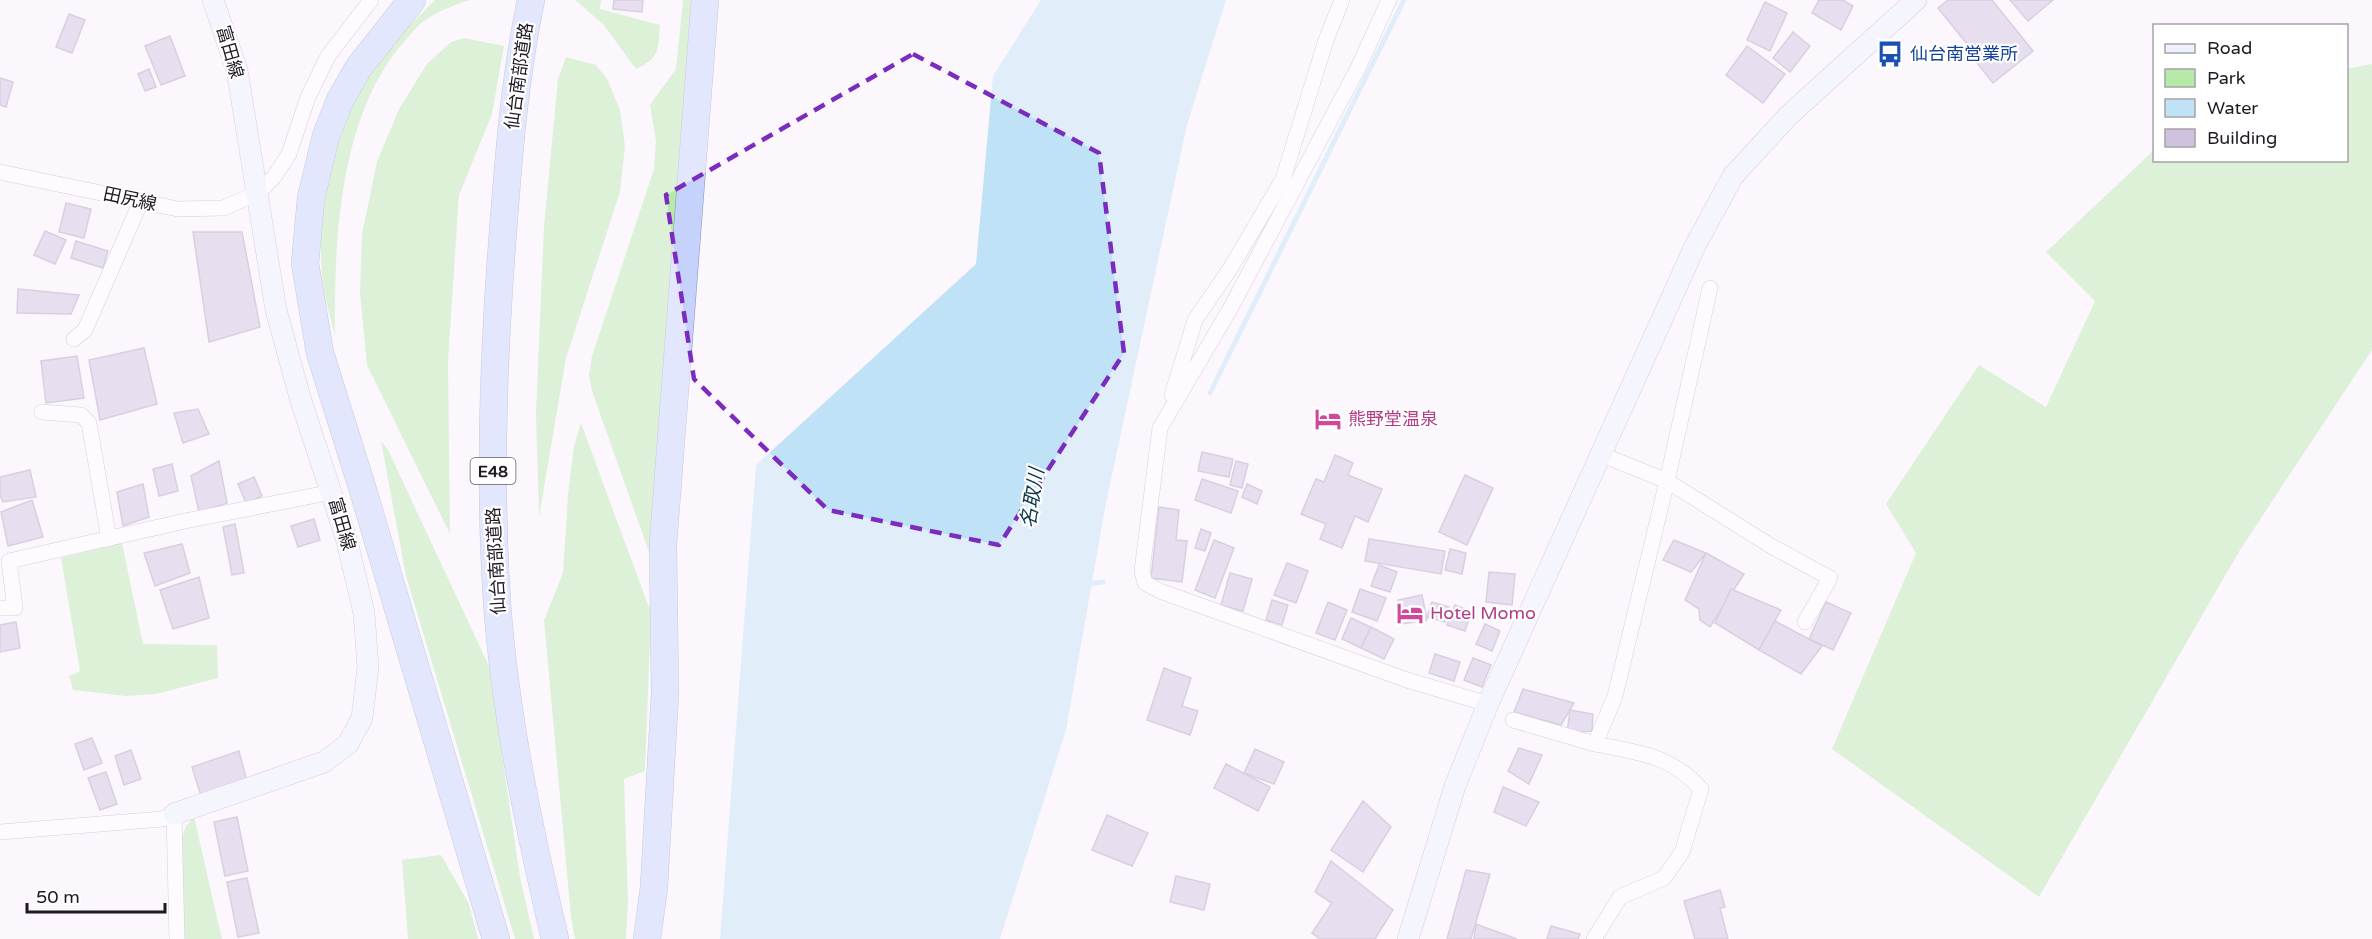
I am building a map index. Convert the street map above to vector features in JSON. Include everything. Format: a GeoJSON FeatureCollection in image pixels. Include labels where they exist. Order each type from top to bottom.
{"type":"FeatureCollection","features":[{"type":"Feature","properties":{"kind":"highway"},"geometry":{"type":"LineString","coordinates":[[412,0],[359,67],[340,100],[326,136],[312,198],[305,263],[320,353],[366,498],[496,939]]}},
{"type":"Feature","properties":{"kind":"highway","name":"仙台南部道路"},"geometry":{"type":"LineString","coordinates":[[531,0],[509,142],[495,337],[493,486],[497,602],[508,702],[542,884],[555,939]]}},
{"type":"Feature","properties":{"kind":"highway"},"geometry":{"type":"LineString","coordinates":[[647,939],[654,887],[665,693],[663,545],[705,0]]}},
{"type":"Feature","properties":{"kind":"street","name":"富田線"},"geometry":{"type":"LineString","coordinates":[[174,814],[324,762],[348,744],[362,718],[368,667],[364,613],[348,541],[301,401],[276,310],[237,70],[213,0]]}},
{"type":"Feature","properties":{"kind":"street"},"geometry":{"type":"LineString","coordinates":[[258,193],[274,177],[289,154],[308,97],[328,56],[371,0]]}},
{"type":"Feature","properties":{"kind":"street"},"geometry":{"type":"LineString","coordinates":[[1164,421],[1195,320],[1230,269],[1283,179],[1326,40],[1342,0]]}},
{"type":"Feature","properties":{"kind":"street"},"geometry":{"type":"LineString","coordinates":[[1389,0],[1358,68],[1235,298],[1160,428],[1142,571],[1145,583],[1190,603],[1298,639],[1407,680],[1488,704]]}},
{"type":"Feature","properties":{"kind":"street"},"geometry":{"type":"LineString","coordinates":[[1408,939],[1455,786],[1488,704],[1599,454],[1695,246],[1733,176],[1788,116],[1916,0]]}},
{"type":"Feature","properties":{"kind":"street","name":"田尻線"},"geometry":{"type":"LineString","coordinates":[[0,172],[178,209],[223,208],[258,193]]}},
{"type":"Feature","properties":{"kind":"street"},"geometry":{"type":"LineString","coordinates":[[74,339],[85,330],[141,201]]}},
{"type":"Feature","properties":{"kind":"street"},"geometry":{"type":"LineString","coordinates":[[1595,744],[1615,696],[1667,481],[1710,288]]}},
{"type":"Feature","properties":{"kind":"street"},"geometry":{"type":"LineString","coordinates":[[42,412],[81,415],[89,423],[109,539]]}},
{"type":"Feature","properties":{"kind":"street"},"geometry":{"type":"LineString","coordinates":[[1599,454],[1667,481],[1771,546],[1830,578],[1805,622]]}},
{"type":"Feature","properties":{"kind":"street"},"geometry":{"type":"LineString","coordinates":[[0,608],[15,608],[9,561],[185,521],[332,492]]}},
{"type":"Feature","properties":{"kind":"street"},"geometry":{"type":"LineString","coordinates":[[1513,720],[1595,744],[1654,756],[1690,777],[1701,789],[1682,852],[1664,878],[1620,897],[1594,939]]}},
{"type":"Feature","properties":{"kind":"street"},"geometry":{"type":"LineString","coordinates":[[0,832],[162,819],[174,814],[177,939]]}},
{"type":"Feature","properties":{"kind":"highlighted area"},"geometry":{"type":"Polygon","coordinates":[[[913,54],[1099,153],[1124,353],[999,545],[828,510],[694,379],[666,195],[913,54]]]}},
{"type":"Feature","properties":{"kind":"green space"},"geometry":{"type":"Polygon","coordinates":[[[435,0],[470,0],[429,17],[408,37],[385,67],[367,101],[354,139],[339,218],[335,336],[322,273],[321,223],[328,173],[335,148],[353,101],[372,68],[435,0]]]}},
{"type":"Feature","properties":{"kind":"green space"},"geometry":{"type":"Polygon","coordinates":[[[575,0],[601,0],[600,9],[660,25],[658,47],[654,57],[636,69],[603,24],[575,0]]]}},
{"type":"Feature","properties":{"kind":"green space"},"geometry":{"type":"Polygon","coordinates":[[[683,0],[695,0],[649,552],[592,391],[589,375],[592,356],[654,169],[656,141],[650,105],[676,69],[683,0]]]}},
{"type":"Feature","properties":{"kind":"green space"},"geometry":{"type":"Polygon","coordinates":[[[464,38],[504,46],[492,114],[459,195],[448,361],[450,534],[367,365],[360,293],[362,234],[377,162],[399,109],[427,64],[451,42],[464,38]]]}},
{"type":"Feature","properties":{"kind":"green space"},"geometry":{"type":"Polygon","coordinates":[[[566,57],[596,65],[607,79],[620,110],[625,146],[620,192],[566,358],[539,517],[536,413],[544,226],[558,79],[566,57]]]}},
{"type":"Feature","properties":{"kind":"green space"},"geometry":{"type":"Polygon","coordinates":[[[2372,64],[2372,350],[2240,550],[2039,897],[1832,749],[1916,553],[1886,504],[1979,365],[2046,407],[2095,301],[2046,252],[2153,151],[2153,162],[2348,162],[2348,69],[2372,64]]]}},
{"type":"Feature","properties":{"kind":"green space"},"geometry":{"type":"Polygon","coordinates":[[[581,423],[651,613],[645,771],[624,779],[628,903],[626,939],[575,939],[571,917],[544,620],[563,573],[568,495],[574,446],[581,423]]]}},
{"type":"Feature","properties":{"kind":"green space"},"geometry":{"type":"Polygon","coordinates":[[[381,441],[388,450],[489,666],[520,877],[534,939],[515,939],[406,576],[381,441]]]}},
{"type":"Feature","properties":{"kind":"green space"},"geometry":{"type":"Polygon","coordinates":[[[122,543],[143,644],[217,645],[218,678],[156,694],[126,696],[73,690],[69,676],[80,671],[61,558],[122,543]]]}},
{"type":"Feature","properties":{"kind":"green space"},"geometry":{"type":"Polygon","coordinates":[[[194,817],[222,939],[182,939],[181,841],[186,826],[194,817]]]}},
{"type":"Feature","properties":{"kind":"green space"},"geometry":{"type":"Polygon","coordinates":[[[441,855],[469,904],[478,939],[408,939],[402,860],[441,855]]]}},
{"type":"Feature","properties":{"kind":"water","name":"名取川"},"geometry":{"type":"Polygon","coordinates":[[[1041,0],[1226,0],[1187,125],[1105,508],[1066,730],[1000,939],[720,939],[756,465],[976,264],[993,76],[1041,0]]]}},
{"type":"Feature","properties":{"kind":"building"},"geometry":{"type":"Polygon","coordinates":[[[614,0],[643,0],[642,12],[613,9],[614,0]]]}},
{"type":"Feature","properties":{"kind":"building"},"geometry":{"type":"Polygon","coordinates":[[[1819,0],[1843,0],[1853,6],[1841,30],[1812,13],[1819,0]]]}},
{"type":"Feature","properties":{"kind":"building"},"geometry":{"type":"Polygon","coordinates":[[[1948,0],[1992,0],[2033,51],[1993,83],[1969,53],[1972,50],[1938,8],[1948,0]]]}},
{"type":"Feature","properties":{"kind":"building"},"geometry":{"type":"Polygon","coordinates":[[[2010,0],[2053,0],[2028,21],[2010,0]]]}},
{"type":"Feature","properties":{"kind":"building"},"geometry":{"type":"Polygon","coordinates":[[[1765,2],[1787,13],[1770,51],[1747,40],[1765,2]]]}},
{"type":"Feature","properties":{"kind":"building"},"geometry":{"type":"Polygon","coordinates":[[[69,14],[85,20],[72,53],[56,47],[69,14]]]}},
{"type":"Feature","properties":{"kind":"building"},"geometry":{"type":"Polygon","coordinates":[[[1793,32],[1810,46],[1790,72],[1773,58],[1793,32]]]}},
{"type":"Feature","properties":{"kind":"building"},"geometry":{"type":"Polygon","coordinates":[[[170,36],[185,76],[161,85],[145,46],[170,36]]]}},
{"type":"Feature","properties":{"kind":"building"},"geometry":{"type":"Polygon","coordinates":[[[1747,46],[1785,74],[1763,103],[1726,75],[1747,46]]]}},
{"type":"Feature","properties":{"kind":"building"},"geometry":{"type":"Polygon","coordinates":[[[149,69],[156,87],[145,91],[138,74],[149,69]]]}},
{"type":"Feature","properties":{"kind":"building"},"geometry":{"type":"Polygon","coordinates":[[[0,78],[13,82],[6,107],[0,105],[0,78]]]}},
{"type":"Feature","properties":{"kind":"building"},"geometry":{"type":"Polygon","coordinates":[[[66,203],[91,209],[84,238],[59,232],[66,203]]]}},
{"type":"Feature","properties":{"kind":"building"},"geometry":{"type":"Polygon","coordinates":[[[45,231],[66,240],[55,264],[34,255],[45,231]]]}},
{"type":"Feature","properties":{"kind":"building"},"geometry":{"type":"Polygon","coordinates":[[[193,232],[242,232],[260,327],[209,342],[193,232]]]}},
{"type":"Feature","properties":{"kind":"building"},"geometry":{"type":"Polygon","coordinates":[[[76,241],[108,251],[103,268],[71,258],[76,241]]]}},
{"type":"Feature","properties":{"kind":"building"},"geometry":{"type":"Polygon","coordinates":[[[18,289],[79,295],[71,314],[17,313],[18,289]]]}},
{"type":"Feature","properties":{"kind":"building"},"geometry":{"type":"Polygon","coordinates":[[[144,348],[157,404],[100,420],[89,360],[144,348]]]}},
{"type":"Feature","properties":{"kind":"building"},"geometry":{"type":"Polygon","coordinates":[[[77,356],[84,398],[46,403],[41,361],[77,356]]]}},
{"type":"Feature","properties":{"kind":"building"},"geometry":{"type":"Polygon","coordinates":[[[198,409],[209,434],[183,443],[174,413],[198,409]]]}},
{"type":"Feature","properties":{"kind":"building"},"geometry":{"type":"Polygon","coordinates":[[[1202,452],[1233,459],[1229,477],[1198,471],[1202,452]]]}},
{"type":"Feature","properties":{"kind":"building"},"geometry":{"type":"Polygon","coordinates":[[[1335,455],[1353,463],[1348,475],[1382,489],[1368,522],[1355,516],[1342,548],[1320,539],[1326,524],[1301,514],[1316,479],[1324,482],[1335,455]]]}},
{"type":"Feature","properties":{"kind":"building"},"geometry":{"type":"Polygon","coordinates":[[[219,461],[227,503],[199,512],[191,476],[219,461]]]}},
{"type":"Feature","properties":{"kind":"building"},"geometry":{"type":"Polygon","coordinates":[[[1236,461],[1248,464],[1242,488],[1230,485],[1236,461]]]}},
{"type":"Feature","properties":{"kind":"building"},"geometry":{"type":"Polygon","coordinates":[[[172,464],[178,491],[159,496],[153,469],[172,464]]]}},
{"type":"Feature","properties":{"kind":"building"},"geometry":{"type":"Polygon","coordinates":[[[30,470],[36,497],[3,502],[0,495],[0,477],[30,470]]]}},
{"type":"Feature","properties":{"kind":"building"},"geometry":{"type":"Polygon","coordinates":[[[1465,475],[1493,488],[1467,545],[1439,532],[1465,475]]]}},
{"type":"Feature","properties":{"kind":"building"},"geometry":{"type":"Polygon","coordinates":[[[254,477],[262,496],[246,503],[238,484],[254,477]]]}},
{"type":"Feature","properties":{"kind":"building"},"geometry":{"type":"Polygon","coordinates":[[[1202,479],[1238,491],[1231,513],[1195,500],[1202,479]]]}},
{"type":"Feature","properties":{"kind":"building"},"geometry":{"type":"Polygon","coordinates":[[[143,484],[149,517],[123,526],[117,492],[143,484]]]}},
{"type":"Feature","properties":{"kind":"building"},"geometry":{"type":"Polygon","coordinates":[[[1247,484],[1262,491],[1257,504],[1242,497],[1247,484]]]}},
{"type":"Feature","properties":{"kind":"building"},"geometry":{"type":"Polygon","coordinates":[[[32,500],[43,537],[8,546],[1,512],[32,500]]]}},
{"type":"Feature","properties":{"kind":"building"},"geometry":{"type":"Polygon","coordinates":[[[1159,507],[1179,510],[1176,540],[1187,541],[1182,582],[1151,578],[1159,507]]]}},
{"type":"Feature","properties":{"kind":"building"},"geometry":{"type":"Polygon","coordinates":[[[314,519],[320,540],[298,547],[291,526],[314,519]]]}},
{"type":"Feature","properties":{"kind":"building"},"geometry":{"type":"Polygon","coordinates":[[[235,524],[244,573],[232,575],[223,527],[235,524]]]}},
{"type":"Feature","properties":{"kind":"building"},"geometry":{"type":"Polygon","coordinates":[[[1201,529],[1211,533],[1205,551],[1195,548],[1201,529]]]}},
{"type":"Feature","properties":{"kind":"building"},"geometry":{"type":"Polygon","coordinates":[[[1369,539],[1445,551],[1441,574],[1365,561],[1369,539]]]}},
{"type":"Feature","properties":{"kind":"building"},"geometry":{"type":"Polygon","coordinates":[[[1214,540],[1234,548],[1215,598],[1195,590],[1214,540]]]}},
{"type":"Feature","properties":{"kind":"building"},"geometry":{"type":"Polygon","coordinates":[[[1674,540],[1706,553],[1691,572],[1663,560],[1674,540]]]}},
{"type":"Feature","properties":{"kind":"building"},"geometry":{"type":"Polygon","coordinates":[[[182,544],[190,573],[155,586],[144,553],[182,544]]]}},
{"type":"Feature","properties":{"kind":"building"},"geometry":{"type":"Polygon","coordinates":[[[1450,549],[1466,553],[1462,574],[1445,570],[1450,549]]]}},
{"type":"Feature","properties":{"kind":"building"},"geometry":{"type":"Polygon","coordinates":[[[1706,553],[1744,574],[1710,627],[1700,620],[1699,609],[1685,600],[1706,553]]]}},
{"type":"Feature","properties":{"kind":"building"},"geometry":{"type":"Polygon","coordinates":[[[1287,563],[1308,571],[1296,603],[1274,595],[1287,563]]]}},
{"type":"Feature","properties":{"kind":"building"},"geometry":{"type":"Polygon","coordinates":[[[1379,565],[1397,572],[1390,592],[1371,586],[1379,565]]]}},
{"type":"Feature","properties":{"kind":"building"},"geometry":{"type":"Polygon","coordinates":[[[1489,572],[1515,574],[1512,605],[1486,602],[1489,572]]]}},
{"type":"Feature","properties":{"kind":"building"},"geometry":{"type":"Polygon","coordinates":[[[1230,573],[1252,579],[1243,611],[1221,605],[1230,573]]]}},
{"type":"Feature","properties":{"kind":"building"},"geometry":{"type":"Polygon","coordinates":[[[199,577],[209,618],[173,629],[160,590],[199,577]]]}},
{"type":"Feature","properties":{"kind":"building"},"geometry":{"type":"Polygon","coordinates":[[[1360,589],[1386,598],[1377,621],[1352,612],[1360,589]]]}},
{"type":"Feature","properties":{"kind":"building"},"geometry":{"type":"Polygon","coordinates":[[[1731,589],[1781,610],[1759,650],[1715,623],[1731,589]]]}},
{"type":"Feature","properties":{"kind":"building"},"geometry":{"type":"Polygon","coordinates":[[[1422,595],[1427,620],[1403,624],[1398,600],[1422,595]]]}},
{"type":"Feature","properties":{"kind":"building"},"geometry":{"type":"Polygon","coordinates":[[[1272,600],[1288,605],[1282,625],[1266,620],[1272,600]]]}},
{"type":"Feature","properties":{"kind":"building"},"geometry":{"type":"Polygon","coordinates":[[[1328,602],[1347,610],[1335,640],[1316,633],[1328,602]]]}},
{"type":"Feature","properties":{"kind":"building"},"geometry":{"type":"Polygon","coordinates":[[[1432,602],[1449,607],[1445,622],[1427,617],[1432,602]]]}},
{"type":"Feature","properties":{"kind":"building"},"geometry":{"type":"Polygon","coordinates":[[[1826,602],[1851,613],[1833,650],[1809,639],[1826,602]]]}},
{"type":"Feature","properties":{"kind":"building"},"geometry":{"type":"Polygon","coordinates":[[[1455,605],[1471,612],[1465,631],[1447,625],[1455,605]]]}},
{"type":"Feature","properties":{"kind":"building"},"geometry":{"type":"Polygon","coordinates":[[[1351,618],[1371,627],[1361,648],[1342,639],[1351,618]]]}},
{"type":"Feature","properties":{"kind":"building"},"geometry":{"type":"Polygon","coordinates":[[[1775,621],[1822,646],[1801,674],[1759,650],[1775,621]]]}},
{"type":"Feature","properties":{"kind":"building"},"geometry":{"type":"Polygon","coordinates":[[[16,622],[20,648],[0,652],[0,625],[16,622]]]}},
{"type":"Feature","properties":{"kind":"building"},"geometry":{"type":"Polygon","coordinates":[[[1485,624],[1500,631],[1492,651],[1476,644],[1485,624]]]}},
{"type":"Feature","properties":{"kind":"building"},"geometry":{"type":"Polygon","coordinates":[[[1371,627],[1394,639],[1384,659],[1361,648],[1371,627]]]}},
{"type":"Feature","properties":{"kind":"building"},"geometry":{"type":"Polygon","coordinates":[[[1435,654],[1460,662],[1454,681],[1429,673],[1435,654]]]}},
{"type":"Feature","properties":{"kind":"building"},"geometry":{"type":"Polygon","coordinates":[[[1473,658],[1491,665],[1482,687],[1464,680],[1473,658]]]}},
{"type":"Feature","properties":{"kind":"building"},"geometry":{"type":"Polygon","coordinates":[[[1164,668],[1191,678],[1182,706],[1198,711],[1190,735],[1147,720],[1164,668]]]}},
{"type":"Feature","properties":{"kind":"building"},"geometry":{"type":"Polygon","coordinates":[[[1523,689],[1574,703],[1561,725],[1514,712],[1523,689]]]}},
{"type":"Feature","properties":{"kind":"building"},"geometry":{"type":"Polygon","coordinates":[[[1570,710],[1593,714],[1592,731],[1567,733],[1570,710]]]}},
{"type":"Feature","properties":{"kind":"building"},"geometry":{"type":"Polygon","coordinates":[[[92,738],[102,763],[84,770],[75,744],[92,738]]]}},
{"type":"Feature","properties":{"kind":"building"},"geometry":{"type":"Polygon","coordinates":[[[1519,748],[1542,755],[1529,784],[1508,771],[1519,748]]]}},
{"type":"Feature","properties":{"kind":"building"},"geometry":{"type":"Polygon","coordinates":[[[1255,749],[1284,762],[1274,784],[1244,773],[1255,749]]]}},
{"type":"Feature","properties":{"kind":"building"},"geometry":{"type":"Polygon","coordinates":[[[131,750],[141,779],[124,785],[115,756],[131,750]]]}},
{"type":"Feature","properties":{"kind":"building"},"geometry":{"type":"Polygon","coordinates":[[[239,751],[246,778],[201,796],[192,767],[239,751]]]}},
{"type":"Feature","properties":{"kind":"building"},"geometry":{"type":"Polygon","coordinates":[[[1226,764],[1270,787],[1258,811],[1214,788],[1226,764]]]}},
{"type":"Feature","properties":{"kind":"building"},"geometry":{"type":"Polygon","coordinates":[[[106,772],[117,804],[100,810],[88,778],[106,772]]]}},
{"type":"Feature","properties":{"kind":"building"},"geometry":{"type":"Polygon","coordinates":[[[1503,787],[1539,802],[1526,826],[1494,812],[1503,787]]]}},
{"type":"Feature","properties":{"kind":"building"},"geometry":{"type":"Polygon","coordinates":[[[1363,801],[1391,827],[1363,872],[1331,850],[1363,801]]]}},
{"type":"Feature","properties":{"kind":"building"},"geometry":{"type":"Polygon","coordinates":[[[1107,815],[1148,833],[1132,866],[1092,850],[1107,815]]]}},
{"type":"Feature","properties":{"kind":"building"},"geometry":{"type":"Polygon","coordinates":[[[237,817],[248,871],[225,876],[214,822],[237,817]]]}},
{"type":"Feature","properties":{"kind":"building"},"geometry":{"type":"Polygon","coordinates":[[[1331,861],[1393,910],[1375,939],[1320,939],[1312,933],[1332,903],[1315,892],[1331,861]]]}},
{"type":"Feature","properties":{"kind":"building"},"geometry":{"type":"Polygon","coordinates":[[[1466,870],[1490,874],[1471,939],[1447,939],[1466,870]]]}},
{"type":"Feature","properties":{"kind":"building"},"geometry":{"type":"Polygon","coordinates":[[[1176,876],[1210,884],[1204,910],[1170,902],[1176,876]]]}},
{"type":"Feature","properties":{"kind":"building"},"geometry":{"type":"Polygon","coordinates":[[[247,878],[259,933],[238,937],[227,882],[247,878]]]}},
{"type":"Feature","properties":{"kind":"building"},"geometry":{"type":"Polygon","coordinates":[[[1720,890],[1725,907],[1720,908],[1728,939],[1695,939],[1684,901],[1720,890]]]}},
{"type":"Feature","properties":{"kind":"building"},"geometry":{"type":"Polygon","coordinates":[[[1476,924],[1517,939],[1474,939],[1476,924]]]}},
{"type":"Feature","properties":{"kind":"building"},"geometry":{"type":"Polygon","coordinates":[[[1551,926],[1580,934],[1578,939],[1547,939],[1551,926]]]}},
{"type":"Feature","properties":{"kind":"waterway"},"geometry":{"type":"LineString","coordinates":[[1210,393],[1404,0]]}},
{"type":"Feature","properties":{"kind":"waterway"},"geometry":{"type":"LineString","coordinates":[[1086,584],[1103,582]]}},
{"type":"Feature","properties":{"kind":"place","name":"仙台南営業所"},"geometry":{"type":"Point","coordinates":[1890,54]}},
{"type":"Feature","properties":{"kind":"place","name":"熊野堂温泉"},"geometry":{"type":"Point","coordinates":[1328,419]}},
{"type":"Feature","properties":{"kind":"place","name":"Hotel Momo"},"geometry":{"type":"Point","coordinates":[1410,613]}}]}
